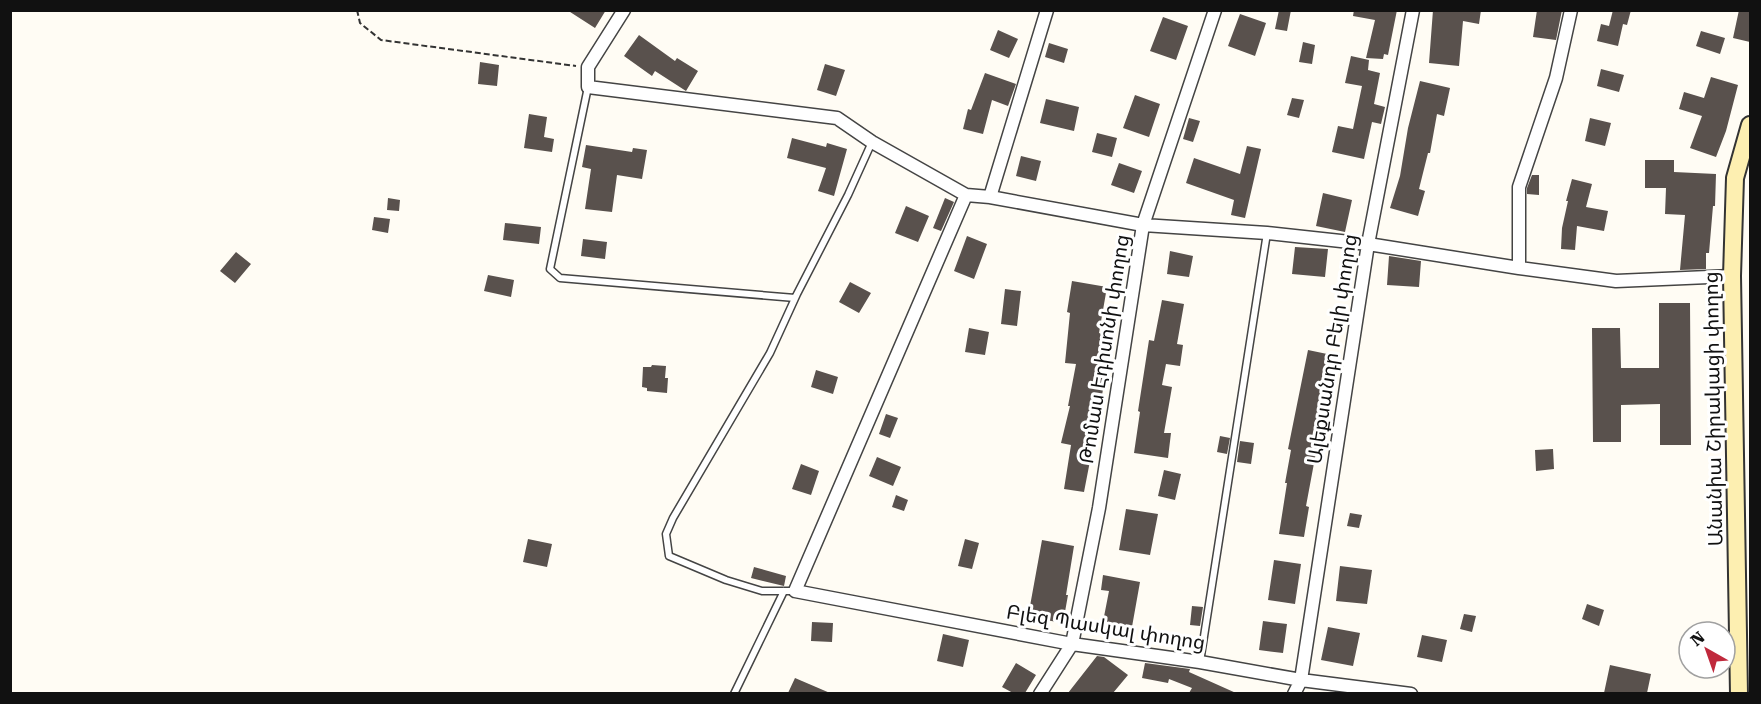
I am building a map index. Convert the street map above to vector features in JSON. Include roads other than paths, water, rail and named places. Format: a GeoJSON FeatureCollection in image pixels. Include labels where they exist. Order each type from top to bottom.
{"type":"FeatureCollection","features":[{"type":"Feature","properties":{"kind":"main road","name":"Անանիա Շիրակացի փողոց"},"geometry":{"type":"LineString","coordinates":[[1739,693],[1732,276],[1735,178],[1750,125]]}},
{"type":"Feature","properties":{"kind":"street"},"geometry":{"type":"LineString","coordinates":[[624,10],[588,67],[588,87],[837,118],[872,142],[966,195],[990,197],[1143,225],[1267,233],[1368,244],[1616,281],[1732,276]]}},
{"type":"Feature","properties":{"kind":"street"},"geometry":{"type":"LineString","coordinates":[[990,197],[1047,10]]}},
{"type":"Feature","properties":{"kind":"street","name":"Թոմաս Էդիսոնի փողոց"},"geometry":{"type":"LineString","coordinates":[[1040,693],[1072,644],[1099,508],[1143,225],[1215,10]]}},
{"type":"Feature","properties":{"kind":"street","name":"Ալեքսանդր Բելի փողոց"},"geometry":{"type":"LineString","coordinates":[[1294,693],[1301,680],[1368,244],[1413,10]]}},
{"type":"Feature","properties":{"kind":"street"},"geometry":{"type":"LineString","coordinates":[[1519,268],[1519,187],[1556,78],[1571,10]]}},
{"type":"Feature","properties":{"kind":"street"},"geometry":{"type":"LineString","coordinates":[[789,591],[966,195]]}},
{"type":"Feature","properties":{"kind":"street","name":"Բլեզ Պասկալ փողոց"},"geometry":{"type":"LineString","coordinates":[[789,591],[1072,644],[1200,662],[1301,680],[1411,693]]}},
{"type":"Feature","properties":{"kind":"lane"},"geometry":{"type":"LineString","coordinates":[[588,87],[550,268],[560,278],[795,298]]}},
{"type":"Feature","properties":{"kind":"lane"},"geometry":{"type":"LineString","coordinates":[[734,693],[789,591],[762,591],[726,580],[669,556],[666,534],[770,353],[872,142]]}},
{"type":"Feature","properties":{"kind":"lane"},"geometry":{"type":"LineString","coordinates":[[1200,662],[1267,233]]}}]}
